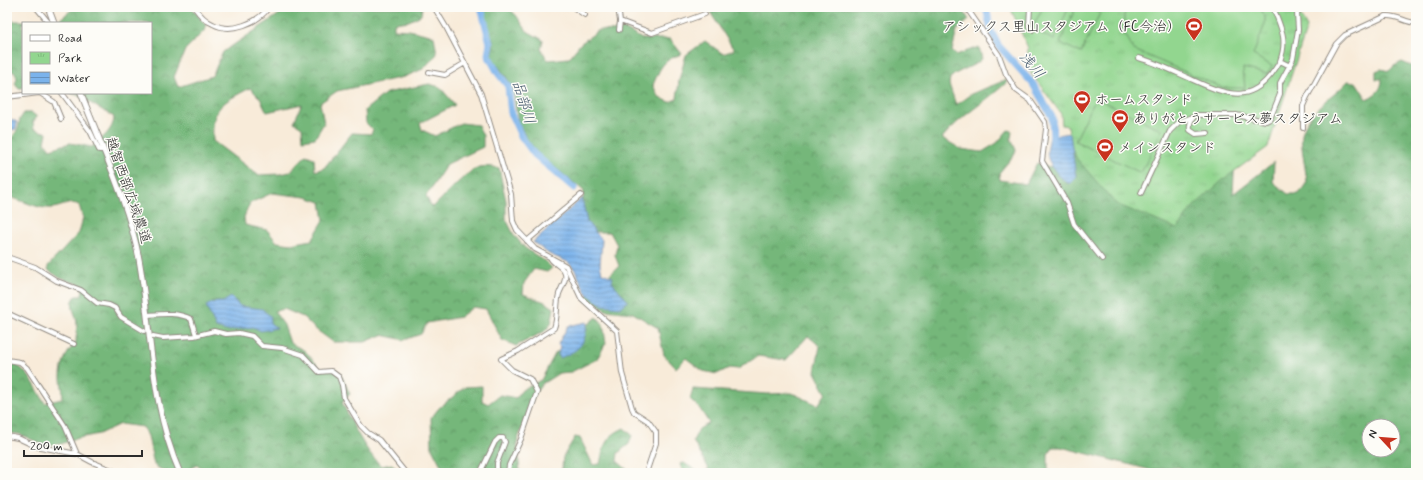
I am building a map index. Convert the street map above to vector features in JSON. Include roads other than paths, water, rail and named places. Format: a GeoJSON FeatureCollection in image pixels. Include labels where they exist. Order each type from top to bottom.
{"type":"FeatureCollection","features":[{"type":"Feature","properties":{"kind":"street"},"geometry":{"type":"LineString","coordinates":[[36,7],[48,22]]}},
{"type":"Feature","properties":{"kind":"street"},"geometry":{"type":"LineString","coordinates":[[48,7],[54,22]]}},
{"type":"Feature","properties":{"kind":"street"},"geometry":{"type":"LineString","coordinates":[[194,7],[211,24],[219,27],[232,28],[254,20],[263,14],[269,7]]}},
{"type":"Feature","properties":{"kind":"street"},"geometry":{"type":"LineString","coordinates":[[433,7],[446,27],[481,94],[511,194],[513,221],[517,230],[527,241],[550,259],[554,264],[564,270],[566,275],[559,296],[556,314],[557,322],[554,328],[518,351],[501,359],[512,370],[530,379],[537,392],[521,439],[509,465],[508,473]]}},
{"type":"Feature","properties":{"kind":"street"},"geometry":{"type":"LineString","coordinates":[[573,7],[585,15]]}},
{"type":"Feature","properties":{"kind":"street"},"geometry":{"type":"LineString","coordinates":[[618,7],[620,21],[619,30]]}},
{"type":"Feature","properties":{"kind":"street"},"geometry":{"type":"LineString","coordinates":[[966,7],[999,55],[1006,74],[1016,90],[1030,100],[1045,122],[1046,129],[1042,161],[1067,203],[1074,224],[1102,259]]}},
{"type":"Feature","properties":{"kind":"street"},"geometry":{"type":"LineString","coordinates":[[1030,7],[1029,26],[1032,30]]}},
{"type":"Feature","properties":{"kind":"street"},"geometry":{"type":"LineString","coordinates":[[1139,58],[1217,91],[1236,95],[1249,93],[1263,84],[1274,72],[1284,50],[1284,36],[1273,7]]}},
{"type":"Feature","properties":{"kind":"street"},"geometry":{"type":"LineString","coordinates":[[1141,193],[1170,131],[1179,122],[1193,118],[1197,115],[1236,115],[1266,121],[1270,119],[1276,109],[1280,94],[1280,83],[1290,66],[1296,46],[1298,13],[1300,7]]}},
{"type":"Feature","properties":{"kind":"street"},"geometry":{"type":"LineString","coordinates":[[620,21],[652,33],[705,14]]}},
{"type":"Feature","properties":{"kind":"street"},"geometry":{"type":"LineString","coordinates":[[1303,128],[1303,106],[1313,83],[1336,44],[1345,35],[1386,16],[1391,16],[1406,22],[1416,23]]}},
{"type":"Feature","properties":{"kind":"street"},"geometry":{"type":"LineString","coordinates":[[1280,61],[1290,66]]}},
{"type":"Feature","properties":{"kind":"street"},"geometry":{"type":"LineString","coordinates":[[429,72],[445,75],[465,63]]}},
{"type":"Feature","properties":{"kind":"street"},"geometry":{"type":"LineString","coordinates":[[7,97],[31,94]]}},
{"type":"Feature","properties":{"kind":"street"},"geometry":{"type":"LineString","coordinates":[[41,94],[54,102],[61,120]]}},
{"type":"Feature","properties":{"kind":"street"},"geometry":{"type":"LineString","coordinates":[[63,94],[90,131],[99,150],[103,150]]}},
{"type":"Feature","properties":{"kind":"street","name":"越智西部広域農道"},"geometry":{"type":"LineString","coordinates":[[81,94],[133,234],[139,258],[154,377],[160,408],[180,473]]}},
{"type":"Feature","properties":{"kind":"street"},"geometry":{"type":"LineString","coordinates":[[1193,118],[1190,124],[1190,130],[1196,134],[1208,133]]}},
{"type":"Feature","properties":{"kind":"street"},"geometry":{"type":"LineString","coordinates":[[527,241],[581,195]]}},
{"type":"Feature","properties":{"kind":"street"},"geometry":{"type":"LineString","coordinates":[[7,257],[35,267],[57,281],[81,290],[97,303],[109,305],[115,308],[121,317],[144,331]]}},
{"type":"Feature","properties":{"kind":"street"},"geometry":{"type":"LineString","coordinates":[[550,259],[566,266],[581,298],[617,331],[622,373],[632,408],[634,412],[648,421],[656,432],[656,443],[646,473]]}},
{"type":"Feature","properties":{"kind":"street"},"geometry":{"type":"LineString","coordinates":[[7,313],[74,344]]}},
{"type":"Feature","properties":{"kind":"street"},"geometry":{"type":"LineString","coordinates":[[147,315],[164,314],[186,316],[191,319],[196,335]]}},
{"type":"Feature","properties":{"kind":"street"},"geometry":{"type":"LineString","coordinates":[[153,336],[158,339],[196,335],[214,331],[226,334],[239,333],[252,336],[262,346],[282,348],[303,355],[319,372],[334,373],[339,377],[344,398],[361,426],[368,433],[379,440],[404,471]]}},
{"type":"Feature","properties":{"kind":"street"},"geometry":{"type":"LineString","coordinates":[[7,360],[20,362],[27,368],[64,426],[77,454]]}},
{"type":"Feature","properties":{"kind":"street"},"geometry":{"type":"LineString","coordinates":[[7,436],[18,438],[35,446],[77,454],[119,473]]}},
{"type":"Feature","properties":{"kind":"street"},"geometry":{"type":"LineString","coordinates":[[480,473],[495,442],[499,438],[503,438],[504,446],[497,463],[497,473]]}},
{"type":"Feature","properties":{"kind":"water"},"geometry":{"type":"Polygon","coordinates":[[[10,119],[17,122],[16,129],[7,131],[7,120],[10,119]]]}},
{"type":"Feature","properties":{"kind":"water"},"geometry":{"type":"Polygon","coordinates":[[[1070,133],[1076,177],[1070,184],[1060,177],[1054,169],[1049,162],[1047,153],[1050,136],[1070,133]]]}},
{"type":"Feature","properties":{"kind":"water"},"geometry":{"type":"Polygon","coordinates":[[[582,198],[587,222],[602,240],[600,265],[602,273],[613,277],[612,282],[628,301],[620,307],[603,305],[595,300],[586,293],[575,270],[568,262],[549,254],[533,242],[582,198]]]}},
{"type":"Feature","properties":{"kind":"water"},"geometry":{"type":"Polygon","coordinates":[[[231,297],[240,306],[262,309],[271,317],[270,323],[277,328],[261,331],[253,327],[227,331],[216,328],[206,306],[214,302],[223,302],[231,297]]]}},
{"type":"Feature","properties":{"kind":"water"},"geometry":{"type":"Polygon","coordinates":[[[587,322],[585,336],[581,345],[573,352],[560,358],[558,354],[560,347],[558,344],[568,326],[587,322]]]}},
{"type":"Feature","properties":{"kind":"waterway","name":"品部川"},"geometry":{"type":"LineString","coordinates":[[481,7],[490,43],[488,55],[498,73],[508,86],[511,114],[521,136],[534,154],[574,188]]}},
{"type":"Feature","properties":{"kind":"waterway","name":"浅川"},"geometry":{"type":"LineString","coordinates":[[986,7],[991,31],[998,45],[1033,84],[1052,117],[1053,141]]}},
{"type":"Feature","properties":{"kind":"place","name":"アシックス里山スタジアム（FC今治）"},"geometry":{"type":"Point","coordinates":[1194,41]}},
{"type":"Feature","properties":{"kind":"place","name":"ホームスタンド"},"geometry":{"type":"Point","coordinates":[1082,114]}},
{"type":"Feature","properties":{"kind":"place","name":"ありがとうサービス夢スタジアム"},"geometry":{"type":"Point","coordinates":[1120,133]}},
{"type":"Feature","properties":{"kind":"place","name":"メインスタンド"},"geometry":{"type":"Point","coordinates":[1105,162]}}]}
